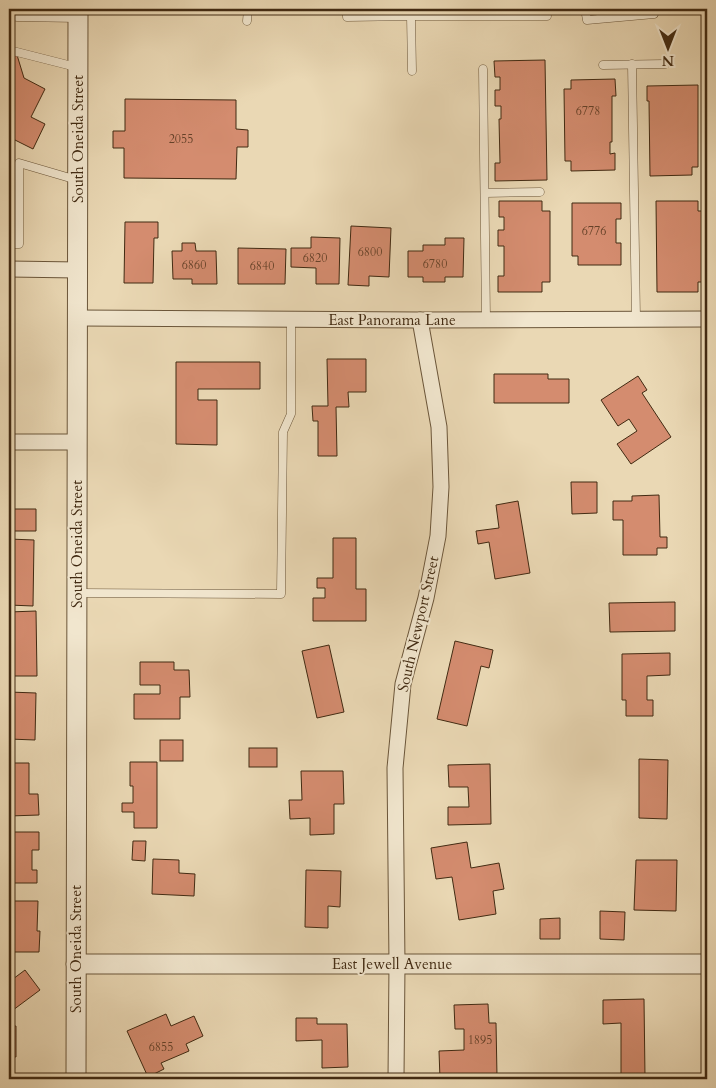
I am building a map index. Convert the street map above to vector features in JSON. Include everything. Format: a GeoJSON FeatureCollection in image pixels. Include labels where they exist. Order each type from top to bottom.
{"type":"FeatureCollection","features":[{"type":"Feature","properties":{"kind":"street","name":"South Oneida Street"},"geometry":{"type":"LineString","coordinates":[[76,1079],[78,13]]}},
{"type":"Feature","properties":{"kind":"street"},"geometry":{"type":"LineString","coordinates":[[9,269],[78,270]]}},
{"type":"Feature","properties":{"kind":"street","name":"East Panorama Lane"},"geometry":{"type":"LineString","coordinates":[[78,318],[707,319]]}},
{"type":"Feature","properties":{"kind":"street","name":"South Newport Street"},"geometry":{"type":"LineString","coordinates":[[396,1079],[398,964],[395,768],[402,684],[426,598],[438,536],[441,487],[438,427],[420,320]]}},
{"type":"Feature","properties":{"kind":"street"},"geometry":{"type":"LineString","coordinates":[[9,442],[78,442]]}},
{"type":"Feature","properties":{"kind":"street","name":"East Jewell Avenue"},"geometry":{"type":"LineString","coordinates":[[76,964],[707,964]]}},
{"type":"Feature","properties":{"kind":"lane"},"geometry":{"type":"LineString","coordinates":[[17,9],[17,17],[78,13]]}},
{"type":"Feature","properties":{"kind":"lane"},"geometry":{"type":"LineString","coordinates":[[247,21],[248,9]]}},
{"type":"Feature","properties":{"kind":"lane"},"geometry":{"type":"LineString","coordinates":[[347,9],[347,16],[547,16],[540,9]]}},
{"type":"Feature","properties":{"kind":"lane"},"geometry":{"type":"LineString","coordinates":[[585,9],[587,20],[654,14],[655,9]]}},
{"type":"Feature","properties":{"kind":"lane"},"geometry":{"type":"LineString","coordinates":[[411,16],[412,71]]}},
{"type":"Feature","properties":{"kind":"lane"},"geometry":{"type":"LineString","coordinates":[[9,50],[78,68]]}},
{"type":"Feature","properties":{"kind":"lane"},"geometry":{"type":"LineString","coordinates":[[632,64],[636,319]]}},
{"type":"Feature","properties":{"kind":"lane"},"geometry":{"type":"LineString","coordinates":[[603,65],[665,64]]}},
{"type":"Feature","properties":{"kind":"lane"},"geometry":{"type":"LineString","coordinates":[[483,69],[486,320]]}},
{"type":"Feature","properties":{"kind":"lane"},"geometry":{"type":"LineString","coordinates":[[9,244],[19,244],[19,163],[78,180]]}},
{"type":"Feature","properties":{"kind":"lane"},"geometry":{"type":"LineString","coordinates":[[485,193],[540,192]]}},
{"type":"Feature","properties":{"kind":"lane"},"geometry":{"type":"LineString","coordinates":[[77,594],[281,594],[284,432],[290,414],[291,319]]}},
{"type":"Feature","properties":{"kind":"building"},"geometry":{"type":"Polygon","coordinates":[[[17,55],[24,78],[45,89],[31,117],[45,124],[33,149],[9,137],[9,58],[17,55]]]}},
{"type":"Feature","properties":{"kind":"building"},"geometry":{"type":"Polygon","coordinates":[[[545,60],[547,180],[495,181],[495,163],[500,163],[499,119],[501,119],[501,106],[495,106],[495,90],[500,90],[500,77],[495,77],[494,61],[545,60]]]}},
{"type":"Feature","properties":{"kind":"building"},"geometry":{"type":"Polygon","coordinates":[[[615,79],[616,96],[612,96],[612,142],[610,142],[610,154],[615,153],[615,170],[571,171],[571,161],[565,161],[564,89],[571,89],[571,80],[615,79]]]}},
{"type":"Feature","properties":{"kind":"building"},"geometry":{"type":"Polygon","coordinates":[[[698,85],[698,167],[692,167],[692,175],[650,176],[647,86],[698,85]]]}},
{"type":"Feature","properties":{"kind":"building"},"geometry":{"type":"Polygon","coordinates":[[[125,99],[236,100],[236,129],[248,130],[248,147],[237,147],[236,179],[124,178],[124,148],[113,148],[113,131],[125,131],[125,99]]]}},
{"type":"Feature","properties":{"kind":"building"},"geometry":{"type":"Polygon","coordinates":[[[499,201],[542,201],[542,211],[550,211],[550,282],[542,282],[542,292],[498,292],[498,276],[504,276],[504,246],[498,246],[498,230],[504,230],[504,217],[499,217],[499,201]]]}},
{"type":"Feature","properties":{"kind":"building"},"geometry":{"type":"Polygon","coordinates":[[[656,201],[698,201],[698,211],[705,211],[706,282],[698,282],[698,292],[657,292],[656,201]]]}},
{"type":"Feature","properties":{"kind":"building"},"geometry":{"type":"Polygon","coordinates":[[[572,203],[621,203],[621,219],[616,219],[616,243],[621,243],[621,265],[578,265],[578,256],[572,256],[572,203]]]}},
{"type":"Feature","properties":{"kind":"building"},"geometry":{"type":"Polygon","coordinates":[[[125,222],[158,222],[158,238],[154,238],[153,283],[124,283],[125,222]]]}},
{"type":"Feature","properties":{"kind":"building"},"geometry":{"type":"Polygon","coordinates":[[[351,226],[391,228],[389,277],[369,276],[369,286],[348,285],[351,226]]]}},
{"type":"Feature","properties":{"kind":"building"},"geometry":{"type":"Polygon","coordinates":[[[311,237],[340,238],[339,284],[316,284],[316,268],[291,267],[291,248],[311,248],[311,237]]]}},
{"type":"Feature","properties":{"kind":"building"},"geometry":{"type":"Polygon","coordinates":[[[445,238],[464,238],[463,277],[445,277],[445,282],[423,282],[423,277],[408,277],[408,251],[423,251],[423,245],[445,245],[445,238]]]}},
{"type":"Feature","properties":{"kind":"building"},"geometry":{"type":"Polygon","coordinates":[[[182,243],[195,243],[196,251],[216,251],[217,284],[192,284],[192,279],[173,279],[172,251],[182,251],[182,243]]]}},
{"type":"Feature","properties":{"kind":"building"},"geometry":{"type":"Polygon","coordinates":[[[238,248],[286,249],[285,284],[238,284],[238,248]]]}},
{"type":"Feature","properties":{"kind":"building"},"geometry":{"type":"Polygon","coordinates":[[[327,359],[366,359],[366,392],[348,392],[349,407],[336,407],[337,456],[318,456],[318,421],[313,421],[312,406],[328,406],[327,359]]]}},
{"type":"Feature","properties":{"kind":"building"},"geometry":{"type":"Polygon","coordinates":[[[176,362],[260,362],[260,389],[198,389],[198,400],[217,400],[217,445],[176,444],[176,362]]]}},
{"type":"Feature","properties":{"kind":"building"},"geometry":{"type":"Polygon","coordinates":[[[494,374],[548,374],[548,379],[569,379],[569,403],[494,403],[494,374]]]}},
{"type":"Feature","properties":{"kind":"building"},"geometry":{"type":"Polygon","coordinates":[[[638,376],[647,390],[642,393],[671,437],[631,464],[617,444],[637,431],[629,419],[618,426],[601,400],[638,376]]]}},
{"type":"Feature","properties":{"kind":"building"},"geometry":{"type":"Polygon","coordinates":[[[9,472],[11,472],[11,509],[36,509],[36,531],[9,531],[9,472]]]}},
{"type":"Feature","properties":{"kind":"building"},"geometry":{"type":"Polygon","coordinates":[[[571,482],[597,482],[597,513],[572,514],[571,482]]]}},
{"type":"Feature","properties":{"kind":"building"},"geometry":{"type":"Polygon","coordinates":[[[659,495],[660,537],[667,537],[667,548],[657,548],[657,555],[623,555],[623,520],[613,520],[613,501],[632,501],[632,496],[659,495]]]}},
{"type":"Feature","properties":{"kind":"building"},"geometry":{"type":"Polygon","coordinates":[[[518,501],[530,573],[495,579],[489,542],[478,544],[476,531],[499,528],[496,505],[518,501]]]}},
{"type":"Feature","properties":{"kind":"building"},"geometry":{"type":"Polygon","coordinates":[[[333,538],[356,538],[356,589],[366,589],[366,621],[313,621],[313,598],[325,598],[325,588],[317,588],[317,578],[333,578],[333,538]]]}},
{"type":"Feature","properties":{"kind":"building"},"geometry":{"type":"Polygon","coordinates":[[[9,539],[34,540],[33,606],[9,605],[9,539]]]}},
{"type":"Feature","properties":{"kind":"building"},"geometry":{"type":"Polygon","coordinates":[[[675,602],[675,631],[610,632],[609,603],[675,602]]]}},
{"type":"Feature","properties":{"kind":"building"},"geometry":{"type":"Polygon","coordinates":[[[36,611],[37,676],[9,676],[9,612],[36,611]]]}},
{"type":"Feature","properties":{"kind":"building"},"geometry":{"type":"Polygon","coordinates":[[[455,641],[493,650],[489,668],[481,666],[467,726],[437,719],[455,641]]]}},
{"type":"Feature","properties":{"kind":"building"},"geometry":{"type":"Polygon","coordinates":[[[329,645],[344,712],[317,718],[302,651],[329,645]]]}},
{"type":"Feature","properties":{"kind":"building"},"geometry":{"type":"Polygon","coordinates":[[[670,653],[670,675],[647,676],[647,700],[653,700],[653,716],[626,716],[626,700],[622,700],[622,654],[670,653]]]}},
{"type":"Feature","properties":{"kind":"building"},"geometry":{"type":"Polygon","coordinates":[[[140,662],[174,662],[174,670],[189,670],[190,697],[180,697],[180,719],[134,719],[134,694],[160,694],[160,685],[140,685],[140,662]]]}},
{"type":"Feature","properties":{"kind":"building"},"geometry":{"type":"Polygon","coordinates":[[[9,692],[36,693],[35,740],[9,739],[9,692]]]}},
{"type":"Feature","properties":{"kind":"building"},"geometry":{"type":"Polygon","coordinates":[[[160,740],[183,740],[183,761],[160,761],[160,740]]]}},
{"type":"Feature","properties":{"kind":"building"},"geometry":{"type":"Polygon","coordinates":[[[249,748],[277,748],[277,767],[249,767],[249,748]]]}},
{"type":"Feature","properties":{"kind":"building"},"geometry":{"type":"Polygon","coordinates":[[[639,759],[668,760],[667,819],[639,818],[639,759]]]}},
{"type":"Feature","properties":{"kind":"building"},"geometry":{"type":"Polygon","coordinates":[[[130,762],[157,762],[157,828],[134,828],[134,812],[122,812],[122,803],[133,803],[133,786],[130,786],[130,762]]]}},
{"type":"Feature","properties":{"kind":"building"},"geometry":{"type":"Polygon","coordinates":[[[9,763],[29,763],[29,794],[38,794],[39,815],[9,816],[9,763]]]}},
{"type":"Feature","properties":{"kind":"building"},"geometry":{"type":"Polygon","coordinates":[[[490,764],[491,824],[448,825],[448,807],[469,807],[468,787],[449,787],[448,765],[490,764]]]}},
{"type":"Feature","properties":{"kind":"building"},"geometry":{"type":"Polygon","coordinates":[[[301,771],[343,771],[344,804],[334,804],[334,834],[310,835],[310,818],[290,819],[289,800],[302,800],[301,771]]]}},
{"type":"Feature","properties":{"kind":"building"},"geometry":{"type":"Polygon","coordinates":[[[9,832],[39,832],[39,850],[32,850],[32,870],[37,870],[37,883],[9,883],[9,832]]]}},
{"type":"Feature","properties":{"kind":"building"},"geometry":{"type":"Polygon","coordinates":[[[133,841],[146,841],[145,861],[132,860],[133,841]]]}},
{"type":"Feature","properties":{"kind":"building"},"geometry":{"type":"Polygon","coordinates":[[[467,842],[471,868],[499,863],[504,889],[493,891],[496,914],[459,920],[452,877],[436,879],[431,848],[467,842]]]}},
{"type":"Feature","properties":{"kind":"building"},"geometry":{"type":"Polygon","coordinates":[[[153,859],[179,860],[179,873],[195,874],[194,896],[152,894],[153,859]]]}},
{"type":"Feature","properties":{"kind":"building"},"geometry":{"type":"Polygon","coordinates":[[[636,860],[677,860],[676,911],[634,910],[636,860]]]}},
{"type":"Feature","properties":{"kind":"building"},"geometry":{"type":"Polygon","coordinates":[[[306,870],[341,871],[340,907],[328,906],[328,928],[305,927],[306,870]]]}},
{"type":"Feature","properties":{"kind":"building"},"geometry":{"type":"Polygon","coordinates":[[[9,901],[38,901],[37,931],[40,931],[39,952],[9,952],[9,901]]]}},
{"type":"Feature","properties":{"kind":"building"},"geometry":{"type":"Polygon","coordinates":[[[600,911],[625,912],[624,940],[600,939],[600,911]]]}},
{"type":"Feature","properties":{"kind":"building"},"geometry":{"type":"Polygon","coordinates":[[[560,918],[560,939],[540,939],[540,919],[560,918]]]}},
{"type":"Feature","properties":{"kind":"building"},"geometry":{"type":"Polygon","coordinates":[[[25,970],[40,990],[9,1013],[9,982],[25,970]]]}},
{"type":"Feature","properties":{"kind":"building"},"geometry":{"type":"Polygon","coordinates":[[[644,999],[645,1077],[621,1077],[621,1023],[603,1024],[603,1000],[644,999]]]}},
{"type":"Feature","properties":{"kind":"building"},"geometry":{"type":"Polygon","coordinates":[[[488,1004],[489,1023],[496,1023],[497,1076],[440,1079],[439,1051],[464,1050],[464,1029],[455,1029],[454,1005],[488,1004]]]}},
{"type":"Feature","properties":{"kind":"building"},"geometry":{"type":"Polygon","coordinates":[[[166,1014],[171,1026],[194,1016],[203,1036],[186,1044],[189,1051],[161,1063],[164,1069],[148,1077],[127,1031],[166,1014]]]}},
{"type":"Feature","properties":{"kind":"building"},"geometry":{"type":"Polygon","coordinates":[[[296,1018],[317,1018],[317,1024],[347,1024],[348,1067],[322,1068],[322,1040],[296,1041],[296,1018]]]}},
{"type":"Feature","properties":{"kind":"building"},"geometry":{"type":"Polygon","coordinates":[[[9,1026],[16,1026],[16,1057],[9,1056],[9,1026]]]}}]}
